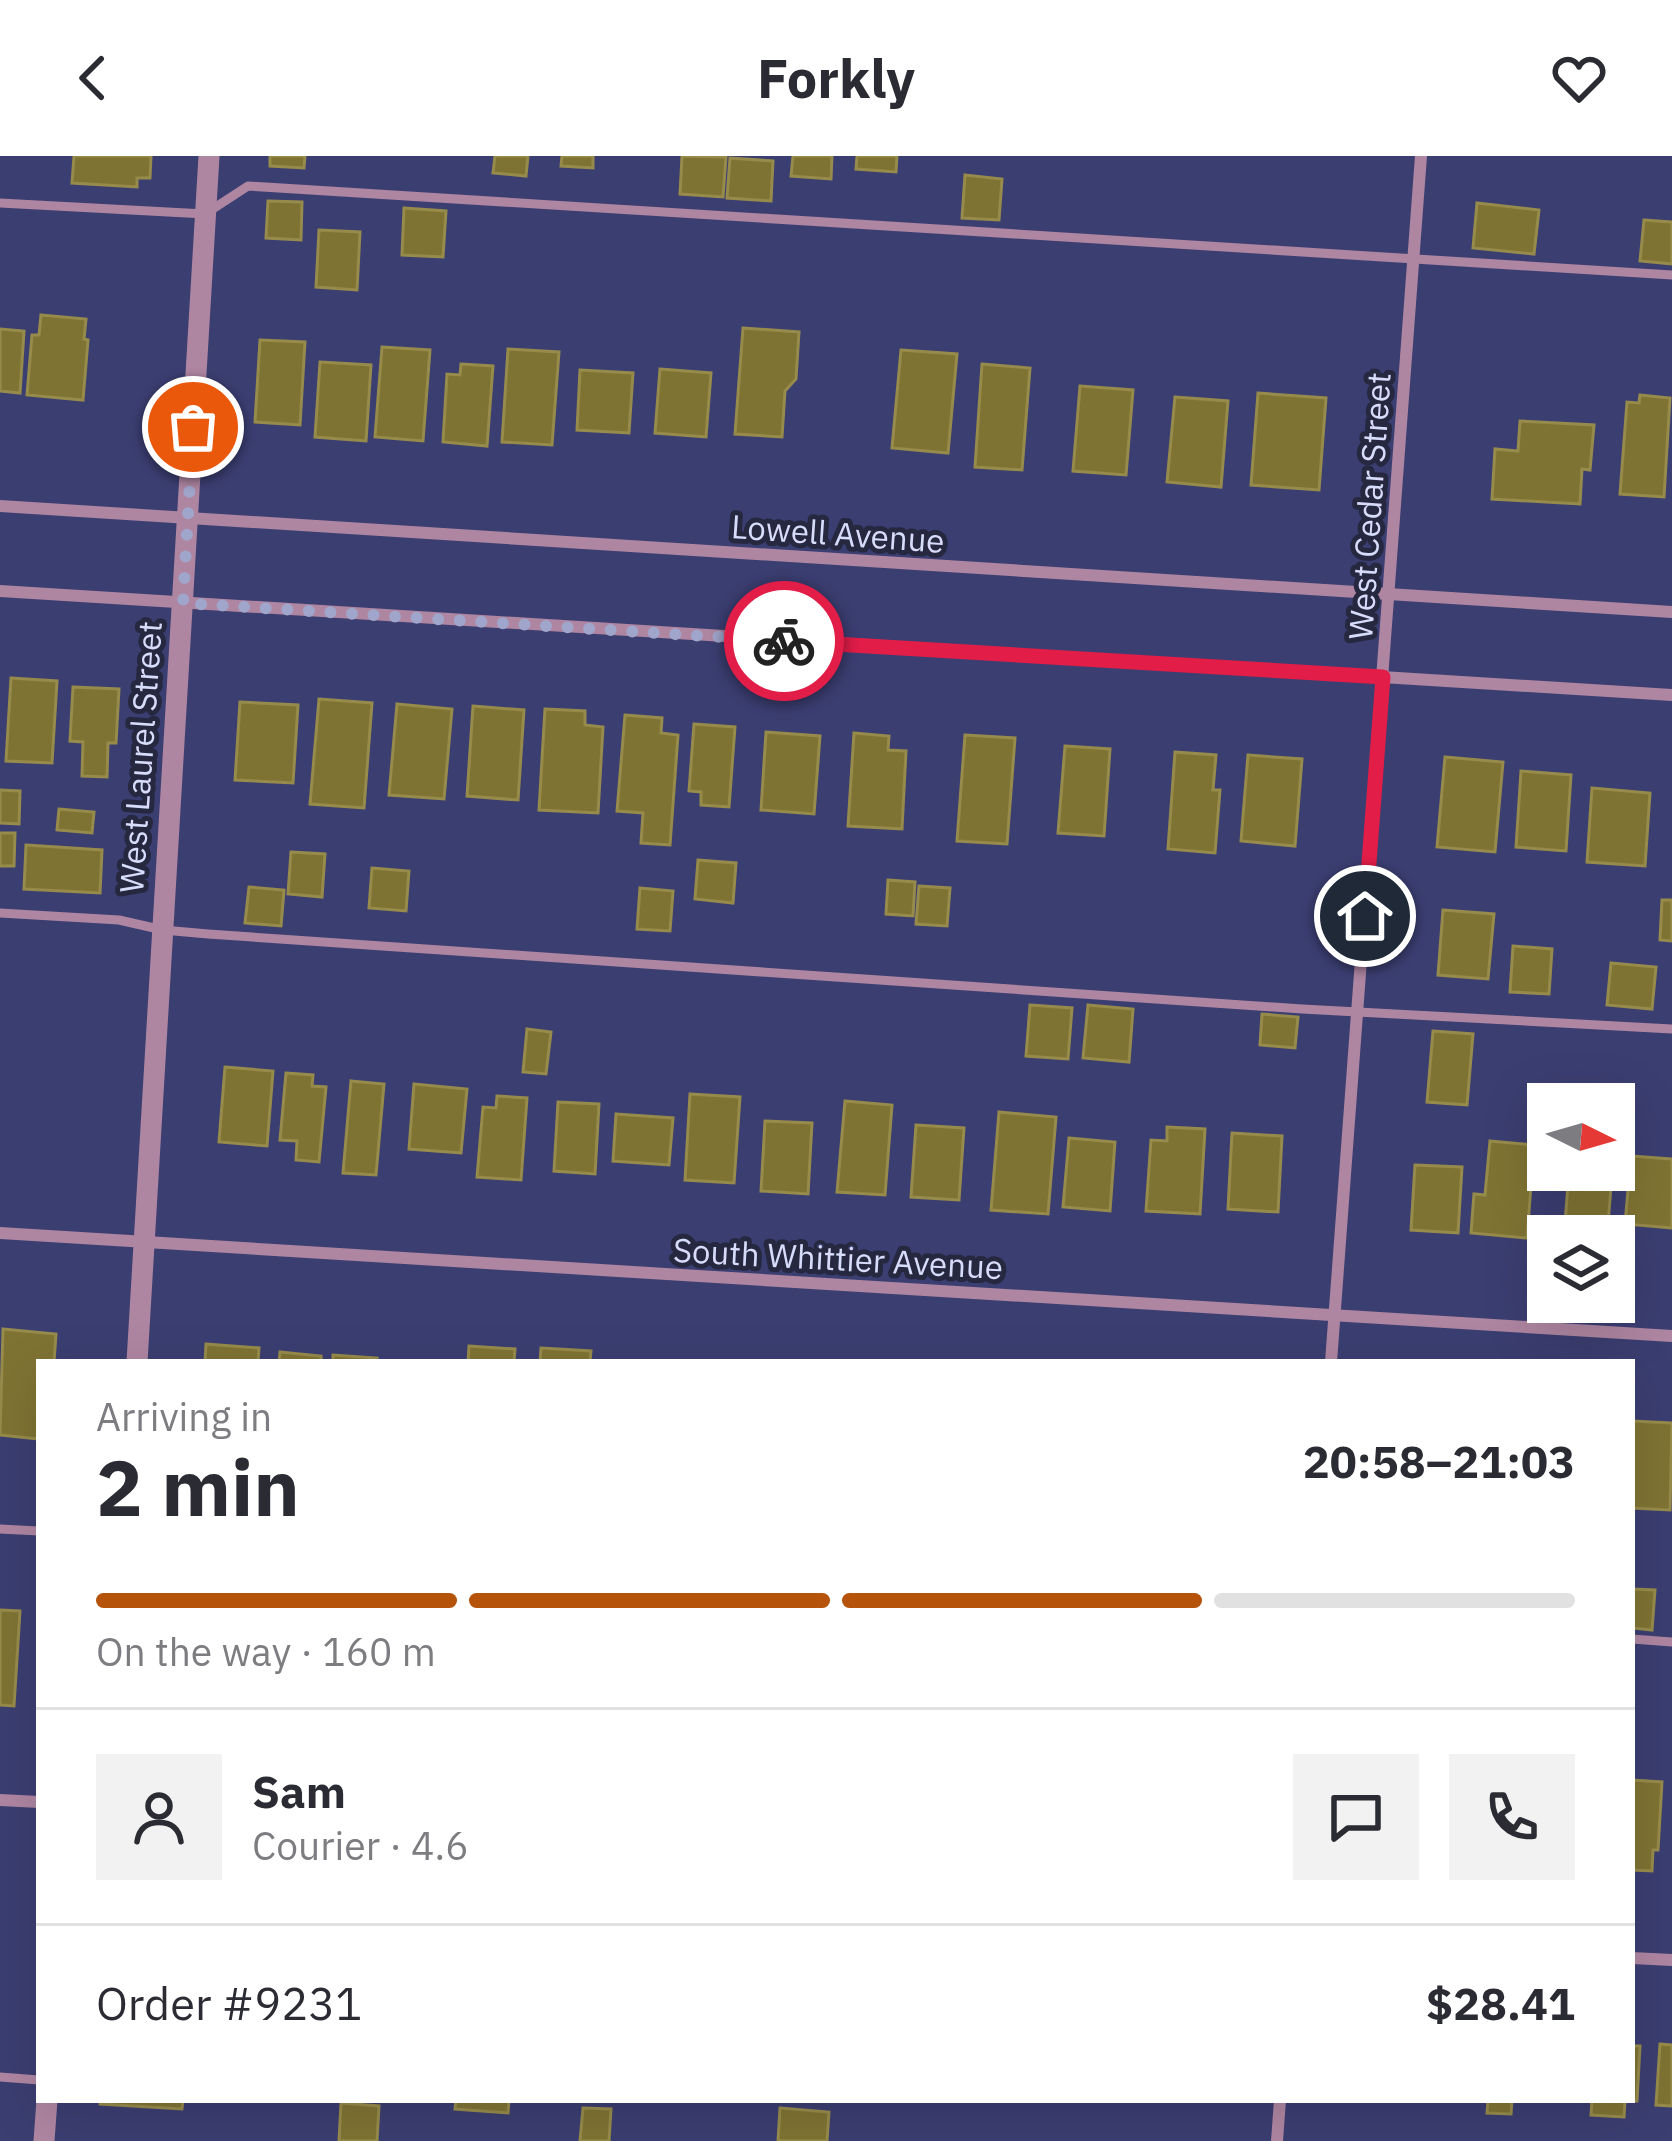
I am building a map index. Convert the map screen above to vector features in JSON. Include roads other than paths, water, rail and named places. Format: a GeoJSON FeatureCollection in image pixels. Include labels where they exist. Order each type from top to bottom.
{"type":"FeatureCollection","features":[{"type":"Feature","properties":{"kind":"street","name":"West Laurel Street"},"geometry":{"type":"LineString","coordinates":[[137,1359],[209,156]]}},
{"type":"Feature","properties":{"kind":"street","name":"West Cedar Street"},"geometry":{"type":"LineString","coordinates":[[1331,1359],[1421,156]]}},
{"type":"Feature","properties":{"kind":"street","name":"Lowell Avenue"},"geometry":{"type":"LineString","coordinates":[[0,506],[1672,612]]}},
{"type":"Feature","properties":{"kind":"street"},"geometry":{"type":"LineString","coordinates":[[0,591],[1672,694]]}},
{"type":"Feature","properties":{"kind":"street","name":"South Whittier Avenue"},"geometry":{"type":"LineString","coordinates":[[0,1233],[1672,1336]]}},
{"type":"Feature","properties":{"kind":"street"},"geometry":{"type":"LineString","coordinates":[[0,1800],[36,1802]]}},
{"type":"Feature","properties":{"kind":"street"},"geometry":{"type":"LineString","coordinates":[[1635,1958],[1672,1960]]}},
{"type":"Feature","properties":{"kind":"street"},"geometry":{"type":"LineString","coordinates":[[44,2141],[46,2103]]}},
{"type":"Feature","properties":{"kind":"street"},"geometry":{"type":"LineString","coordinates":[[1277,2141],[1280,2103]]}},
{"type":"Feature","properties":{"kind":"lane"},"geometry":{"type":"LineString","coordinates":[[0,203],[205,214],[248,186],[1672,275]]}},
{"type":"Feature","properties":{"kind":"lane"},"geometry":{"type":"LineString","coordinates":[[0,913],[119,920],[163,930],[1672,1028]]}},
{"type":"Feature","properties":{"kind":"lane"},"geometry":{"type":"LineString","coordinates":[[0,1529],[36,1531]]}},
{"type":"Feature","properties":{"kind":"lane"},"geometry":{"type":"LineString","coordinates":[[1635,1639],[1672,1642]]}},
{"type":"Feature","properties":{"kind":"lane"},"geometry":{"type":"LineString","coordinates":[[0,2077],[36,2080]]}}]}
